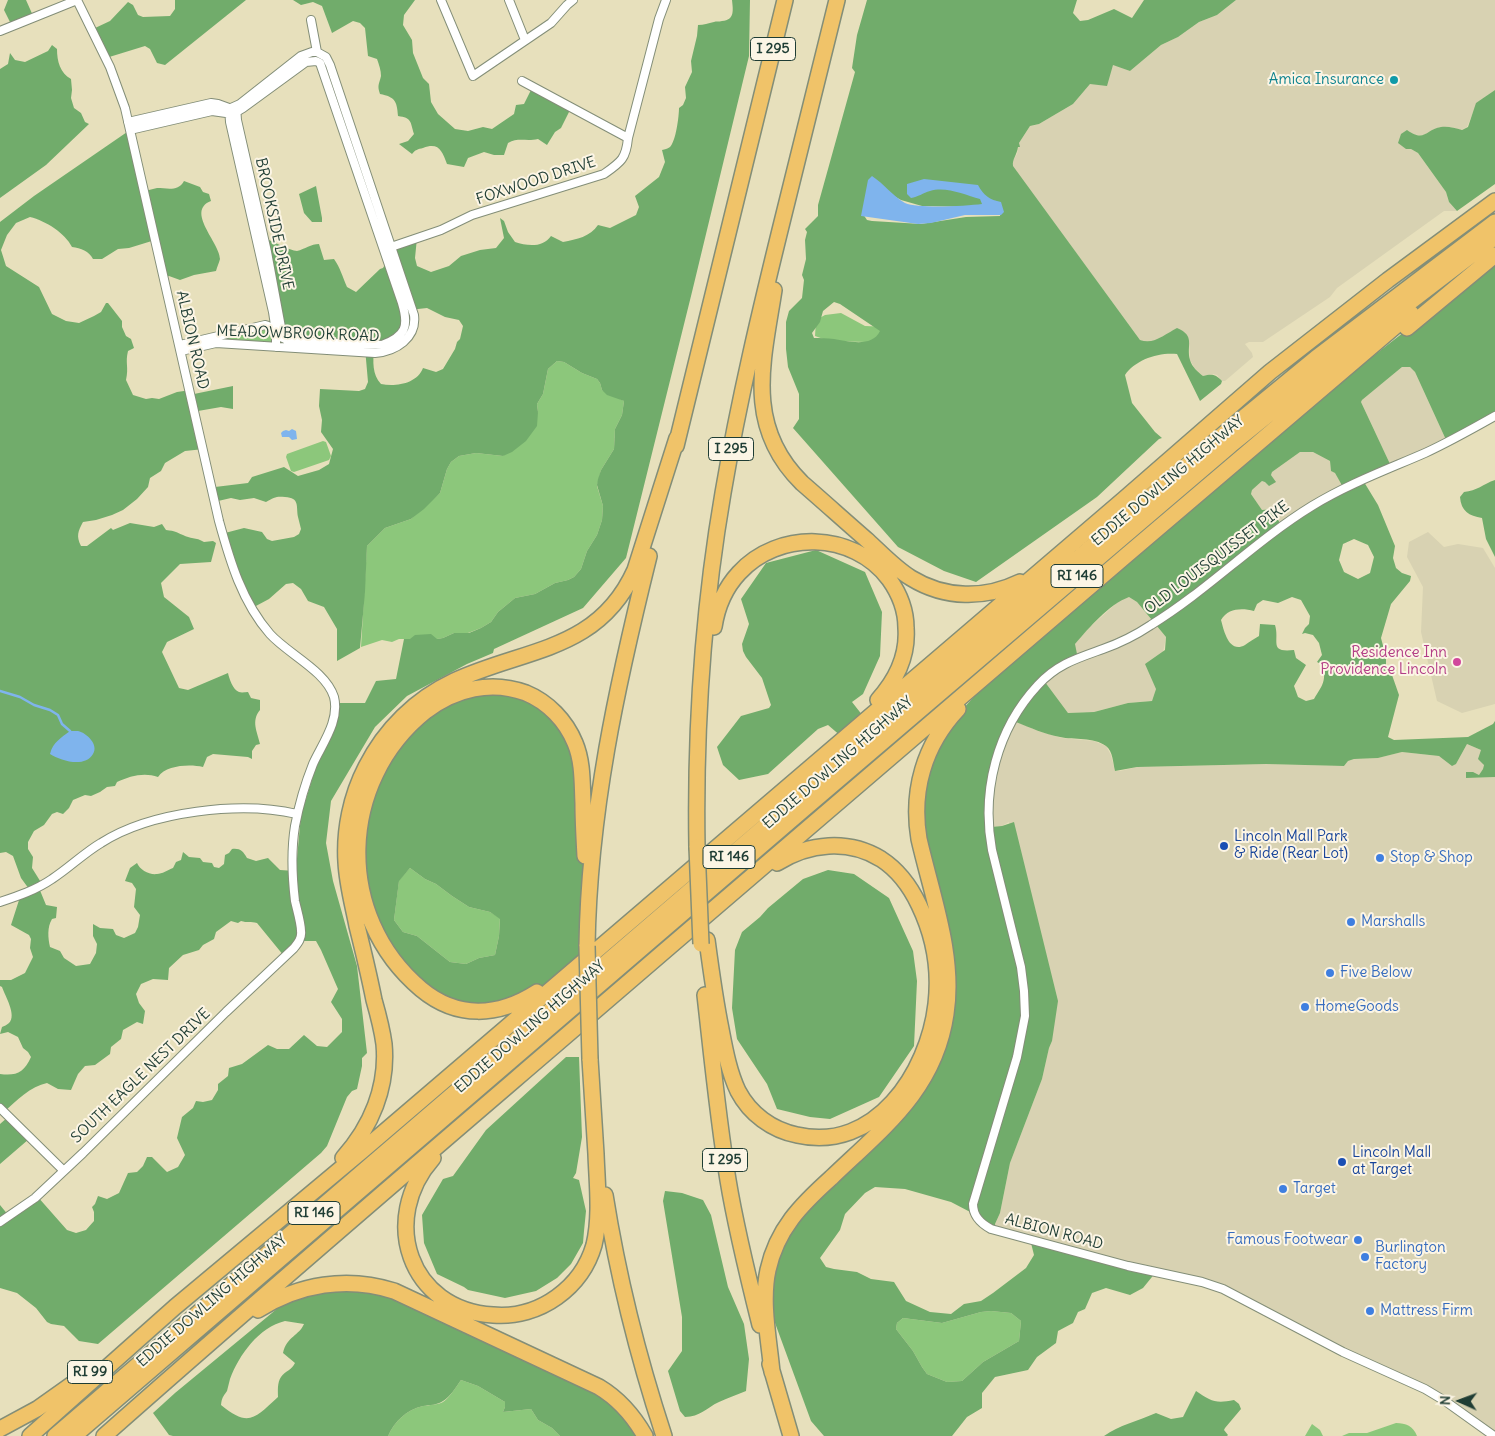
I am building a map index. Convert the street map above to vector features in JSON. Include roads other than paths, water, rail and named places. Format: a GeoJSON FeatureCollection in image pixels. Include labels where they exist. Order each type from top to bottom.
{"type":"FeatureCollection","features":[{"type":"Feature","properties":{"kind":"highway","name":"I 295"},"geometry":{"type":"LineString","coordinates":[[664,1436],[633,1333],[614,1251],[600,1168],[590,1059],[587,942],[590,889],[596,819],[613,708],[785,0]]}},
{"type":"Feature","properties":{"kind":"highway","name":"I 295"},"geometry":{"type":"LineString","coordinates":[[792,1436],[772,1372],[750,1282],[728,1182],[716,1099],[697,847],[697,773],[703,660],[711,577],[727,469],[748,361],[837,0]]}},
{"type":"Feature","properties":{"kind":"highway"},"geometry":{"type":"LineString","coordinates":[[820,66],[843,0]]}},
{"type":"Feature","properties":{"kind":"highway"},"geometry":{"type":"LineString","coordinates":[[791,187],[766,342],[762,393],[769,434],[783,461],[802,483],[895,565],[911,578],[937,590],[966,595],[994,592],[1018,583],[1048,563]]}},
{"type":"Feature","properties":{"kind":"highway"},"geometry":{"type":"LineString","coordinates":[[30,1436],[174,1307],[276,1223],[578,966],[1255,385],[1293,353],[1388,280],[1495,201]]}},
{"type":"Feature","properties":{"kind":"highway"},"geometry":{"type":"LineString","coordinates":[[1227,410],[1308,348],[1495,212]]}},
{"type":"Feature","properties":{"kind":"highway","name":"EDDIE DOWLING HIGHWAY"},"geometry":{"type":"LineString","coordinates":[[55,1436],[1219,438],[1316,358],[1495,222]]}},
{"type":"Feature","properties":{"kind":"highway","name":"EDDIE DOWLING HIGHWAY"},"geometry":{"type":"LineString","coordinates":[[74,1436],[797,815],[1246,433],[1358,342],[1495,237]]}},
{"type":"Feature","properties":{"kind":"highway"},"geometry":{"type":"LineString","coordinates":[[104,1436],[213,1340],[1026,641],[1495,243]]}},
{"type":"Feature","properties":{"kind":"highway"},"geometry":{"type":"LineString","coordinates":[[1246,453],[1402,332],[1495,255]]}},
{"type":"Feature","properties":{"kind":"highway"},"geometry":{"type":"LineString","coordinates":[[276,1223],[338,1163],[355,1143],[370,1120],[382,1083],[384,1058],[382,1035],[351,895],[346,861],[349,818],[356,791],[366,767],[392,728],[407,712],[433,692],[468,675],[568,639],[595,623],[612,607],[624,590],[634,570],[678,438]]}},
{"type":"Feature","properties":{"kind":"highway"},"geometry":{"type":"LineString","coordinates":[[700,715],[717,612],[724,595],[739,573],[761,555],[788,544],[817,541],[845,547],[869,559],[893,585],[905,616],[906,641],[900,666],[888,688],[821,758]]}},
{"type":"Feature","properties":{"kind":"highway"},"geometry":{"type":"LineString","coordinates":[[772,1372],[765,1287],[771,1261],[781,1235],[789,1221],[805,1202],[907,1104],[929,1069],[944,1026],[949,975],[947,956],[917,823],[918,791],[925,760],[934,741],[950,717],[1026,641]]}},
{"type":"Feature","properties":{"kind":"highway"},"geometry":{"type":"LineString","coordinates":[[578,966],[517,1003],[492,1011],[469,1011],[446,1004],[423,990],[395,962],[377,934],[364,900],[359,873],[358,834],[363,806],[374,777],[392,748],[415,721],[440,702],[458,693],[476,688],[505,688],[523,692],[539,700],[552,710],[568,728],[578,752],[582,770],[587,942]]}},
{"type":"Feature","properties":{"kind":"highway"},"geometry":{"type":"LineString","coordinates":[[704,942],[731,1074],[739,1092],[758,1116],[785,1132],[806,1137],[825,1138],[845,1135],[863,1127],[878,1117],[891,1104],[909,1080],[923,1054],[932,1024],[937,994],[936,967],[929,930],[917,901],[901,876],[884,861],[863,850],[838,845],[820,846],[802,850],[785,858],[729,896]]}},
{"type":"Feature","properties":{"kind":"highway"},"geometry":{"type":"LineString","coordinates":[[479,1111],[435,1156],[417,1179],[410,1196],[406,1215],[407,1243],[412,1260],[421,1277],[432,1290],[446,1301],[476,1313],[498,1316],[514,1315],[539,1307],[562,1293],[581,1273],[594,1246],[597,1221],[597,1175],[590,1059]]}},
{"type":"Feature","properties":{"kind":"highway"},"geometry":{"type":"LineString","coordinates":[[213,1340],[262,1307],[297,1291],[337,1283],[375,1286],[413,1299],[599,1387],[624,1406],[645,1436]]}},
{"type":"Feature","properties":{"kind":"highway","name":"RI 99"},"geometry":{"type":"LineString","coordinates":[[0,1429],[57,1396],[174,1307]]}},
{"type":"Feature","properties":{"kind":"street"},"geometry":{"type":"LineString","coordinates":[[0,31],[77,0]]}},
{"type":"Feature","properties":{"kind":"street","name":"ALBION ROAD"},"geometry":{"type":"LineString","coordinates":[[77,0],[110,67],[125,108],[219,521],[238,582],[258,620],[281,645],[322,677],[334,697],[335,715],[332,726],[313,765],[297,814],[292,862],[292,881],[301,931],[300,940],[297,945]]}},
{"type":"Feature","properties":{"kind":"street"},"geometry":{"type":"LineString","coordinates":[[441,0],[473,76],[551,24],[567,4],[573,0]]}},
{"type":"Feature","properties":{"kind":"street"},"geometry":{"type":"LineString","coordinates":[[509,0],[525,40]]}},
{"type":"Feature","properties":{"kind":"street","name":"FOXWOOD DRIVE"},"geometry":{"type":"LineString","coordinates":[[387,248],[441,230],[472,215],[604,174],[618,164],[627,152],[628,138],[659,19],[666,0]]}},
{"type":"Feature","properties":{"kind":"street"},"geometry":{"type":"LineString","coordinates":[[311,20],[317,52]]}},
{"type":"Feature","properties":{"kind":"street"},"geometry":{"type":"LineString","coordinates":[[233,110],[301,56],[317,52],[326,58],[330,65],[363,176]]}},
{"type":"Feature","properties":{"kind":"street"},"geometry":{"type":"LineString","coordinates":[[233,110],[306,62],[316,61],[320,63],[363,176]]}},
{"type":"Feature","properties":{"kind":"street"},"geometry":{"type":"LineString","coordinates":[[522,81],[628,138]]}},
{"type":"Feature","properties":{"kind":"street"},"geometry":{"type":"LineString","coordinates":[[129,126],[211,103],[233,110]]}},
{"type":"Feature","properties":{"kind":"street","name":"BROOKSIDE DRIVE"},"geometry":{"type":"LineString","coordinates":[[233,110],[230,122],[273,312],[279,347]]}},
{"type":"Feature","properties":{"kind":"street","name":"BROOKSIDE DRIVE"},"geometry":{"type":"LineString","coordinates":[[233,110],[237,120],[267,252],[283,339],[279,347]]}},
{"type":"Feature","properties":{"kind":"street","name":"MEADOWBROOK ROAD"},"geometry":{"type":"LineString","coordinates":[[180,348],[216,343],[382,353],[403,342],[412,333],[415,320],[408,310],[363,176]]}},
{"type":"Feature","properties":{"kind":"street","name":"MEADOWBROOK ROAD"},"geometry":{"type":"LineString","coordinates":[[180,348],[265,325],[271,326],[283,339],[289,341],[382,345],[396,338],[405,328],[408,310]]}},
{"type":"Feature","properties":{"kind":"street","name":"OLD LOUISQUISSET PIKE"},"geometry":{"type":"LineString","coordinates":[[988,822],[989,788],[1002,744],[1025,702],[1038,684],[1052,672],[1076,658],[1126,639],[1161,619],[1202,590],[1281,527],[1325,499],[1374,474],[1438,447],[1495,416]]}},
{"type":"Feature","properties":{"kind":"street"},"geometry":{"type":"LineString","coordinates":[[0,902],[27,893],[51,880],[101,842],[131,827],[158,818],[194,812],[255,809],[282,810],[297,814]]}},
{"type":"Feature","properties":{"kind":"street","name":"ALBION ROAD"},"geometry":{"type":"LineString","coordinates":[[988,822],[992,850],[1021,967],[1025,1016],[1017,1057],[973,1200],[974,1212],[979,1220],[986,1226],[1001,1232],[1142,1270],[1202,1282],[1223,1289],[1343,1352],[1425,1389],[1494,1436]]}},
{"type":"Feature","properties":{"kind":"street","name":"SOUTH EAGLE NEST DRIVE"},"geometry":{"type":"LineString","coordinates":[[0,1222],[35,1198],[297,945]]}},
{"type":"Feature","properties":{"kind":"street"},"geometry":{"type":"LineString","coordinates":[[0,1108],[63,1170]]}},
{"type":"Feature","properties":{"kind":"water"},"geometry":{"type":"Polygon","coordinates":[[[872,176],[905,203],[921,206],[982,204],[980,199],[942,190],[930,191],[911,198],[907,194],[907,184],[924,179],[978,185],[987,196],[1001,202],[1004,212],[1001,215],[965,215],[918,224],[861,216],[868,180],[872,176]]]}},
{"type":"Feature","properties":{"kind":"water"},"geometry":{"type":"Polygon","coordinates":[[[292,429],[296,431],[297,439],[292,440],[289,437],[282,437],[281,433],[283,431],[292,429]]]}},
{"type":"Feature","properties":{"kind":"water"},"geometry":{"type":"Polygon","coordinates":[[[70,731],[81,732],[93,743],[93,754],[84,761],[66,761],[50,754],[55,743],[70,731]]]}},
{"type":"Feature","properties":{"kind":"waterway"},"geometry":{"type":"LineString","coordinates":[[0,691],[50,710],[58,715],[62,724],[70,731]]}},
{"type":"Feature","properties":{"kind":"place","name":"Amica Insurance"},"geometry":{"type":"Point","coordinates":[1394,80]}},
{"type":"Feature","properties":{"kind":"place","name":"Residence Inn Providence Lincoln"},"geometry":{"type":"Point","coordinates":[1457,662]}},
{"type":"Feature","properties":{"kind":"place","name":"Lincoln Mall Park & Ride (Rear Lot)"},"geometry":{"type":"Point","coordinates":[1224,846]}},
{"type":"Feature","properties":{"kind":"place","name":"Stop & Shop"},"geometry":{"type":"Point","coordinates":[1380,858]}},
{"type":"Feature","properties":{"kind":"place","name":"Marshalls"},"geometry":{"type":"Point","coordinates":[1351,922]}},
{"type":"Feature","properties":{"kind":"place","name":"Five Below"},"geometry":{"type":"Point","coordinates":[1330,973]}},
{"type":"Feature","properties":{"kind":"place","name":"HomeGoods"},"geometry":{"type":"Point","coordinates":[1305,1007]}},
{"type":"Feature","properties":{"kind":"place","name":"Lincoln Mall at Target"},"geometry":{"type":"Point","coordinates":[1342,1162]}},
{"type":"Feature","properties":{"kind":"place","name":"Target"},"geometry":{"type":"Point","coordinates":[1283,1189]}},
{"type":"Feature","properties":{"kind":"place","name":"Famous Footwear"},"geometry":{"type":"Point","coordinates":[1358,1240]}},
{"type":"Feature","properties":{"kind":"place","name":"Burlington Factory"},"geometry":{"type":"Point","coordinates":[1365,1257]}},
{"type":"Feature","properties":{"kind":"place","name":"Mattress Firm"},"geometry":{"type":"Point","coordinates":[1370,1311]}}]}
